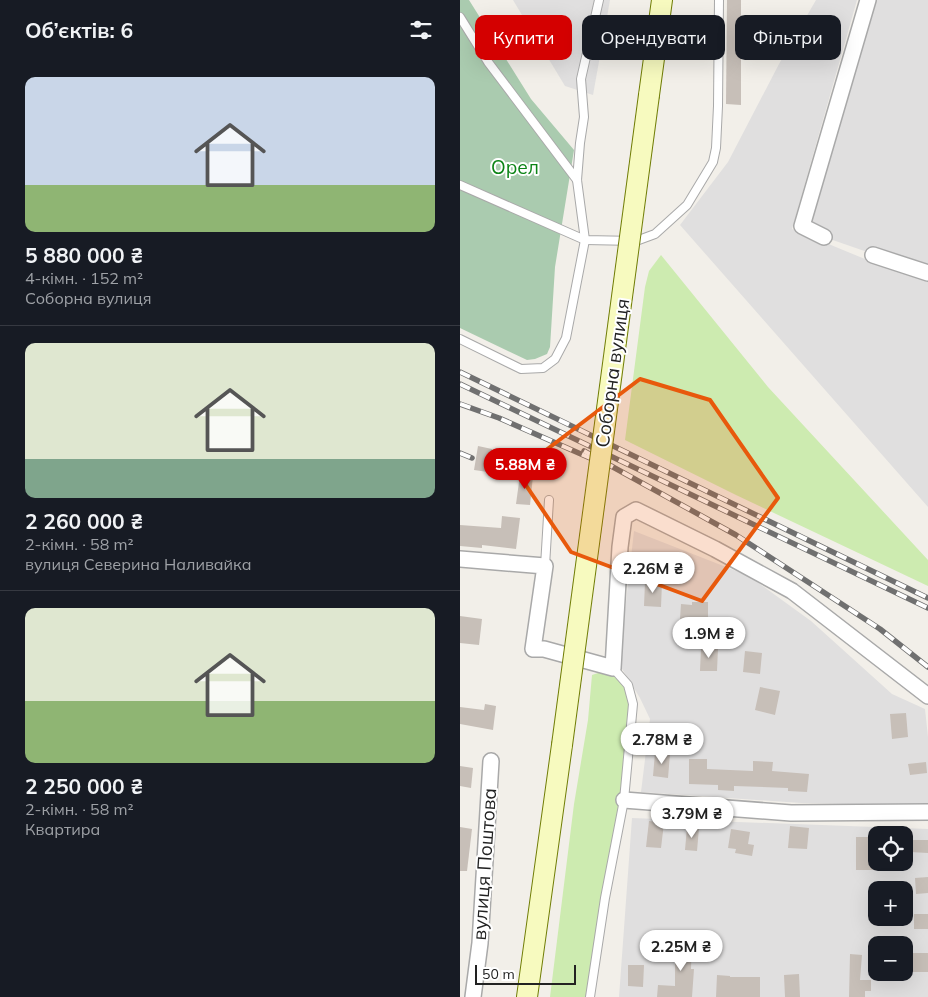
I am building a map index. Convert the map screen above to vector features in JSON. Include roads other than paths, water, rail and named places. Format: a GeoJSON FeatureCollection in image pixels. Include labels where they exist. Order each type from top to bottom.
{"type":"FeatureCollection","features":[{"type":"Feature","properties":{"kind":"main road","name":"Соборна вулиця"},"geometry":{"type":"LineString","coordinates":[[527,997],[662,0]]}},
{"type":"Feature","properties":{"kind":"street"},"geometry":{"type":"LineString","coordinates":[[824,237],[802,226],[868,0]]}},
{"type":"Feature","properties":{"kind":"street"},"geometry":{"type":"LineString","coordinates":[[873,255],[928,273]]}},
{"type":"Feature","properties":{"kind":"street"},"geometry":{"type":"LineString","coordinates":[[460,559],[545,566],[533,649],[544,649],[613,668],[620,547],[624,517],[636,510],[715,549],[792,591],[928,696]]}},
{"type":"Feature","properties":{"kind":"street","name":"вулиця Поштова"},"geometry":{"type":"LineString","coordinates":[[473,997],[480,943],[491,761]]}},
{"type":"Feature","properties":{"kind":"street"},"geometry":{"type":"LineString","coordinates":[[624,800],[791,813],[928,812]]}},
{"type":"Feature","properties":{"kind":"lane"},"geometry":{"type":"LineString","coordinates":[[460,339],[521,369],[543,368],[555,359],[566,338],[585,240],[577,180],[584,117],[581,79],[599,0]]}},
{"type":"Feature","properties":{"kind":"lane"},"geometry":{"type":"LineString","coordinates":[[460,185],[585,240],[636,242],[655,234],[687,205],[712,162],[716,148],[720,0]]}},
{"type":"Feature","properties":{"kind":"lane"},"geometry":{"type":"LineString","coordinates":[[460,17],[488,62],[577,180]]}},
{"type":"Feature","properties":{"kind":"lane"},"geometry":{"type":"LineString","coordinates":[[545,566],[549,500]]}},
{"type":"Feature","properties":{"kind":"lane"},"geometry":{"type":"LineString","coordinates":[[590,997],[605,898],[624,800],[633,704],[628,685],[613,668]]}},
{"type":"Feature","properties":{"kind":"railway"},"geometry":{"type":"LineString","coordinates":[[460,372],[928,598]]}},
{"type":"Feature","properties":{"kind":"railway"},"geometry":{"type":"LineString","coordinates":[[460,384],[928,608]]}},
{"type":"Feature","properties":{"kind":"railway"},"geometry":{"type":"LineString","coordinates":[[460,404],[499,418],[590,458]]}},
{"type":"Feature","properties":{"kind":"railway"},"geometry":{"type":"LineString","coordinates":[[584,451],[736,535],[880,629],[928,667]]}},
{"type":"Feature","properties":{"kind":"railway"},"geometry":{"type":"LineString","coordinates":[[460,453],[472,458]]}},
{"type":"Feature","properties":{"kind":"park label","name":"Орел"},"geometry":{"type":"Point","coordinates":[515,167]}}]}
